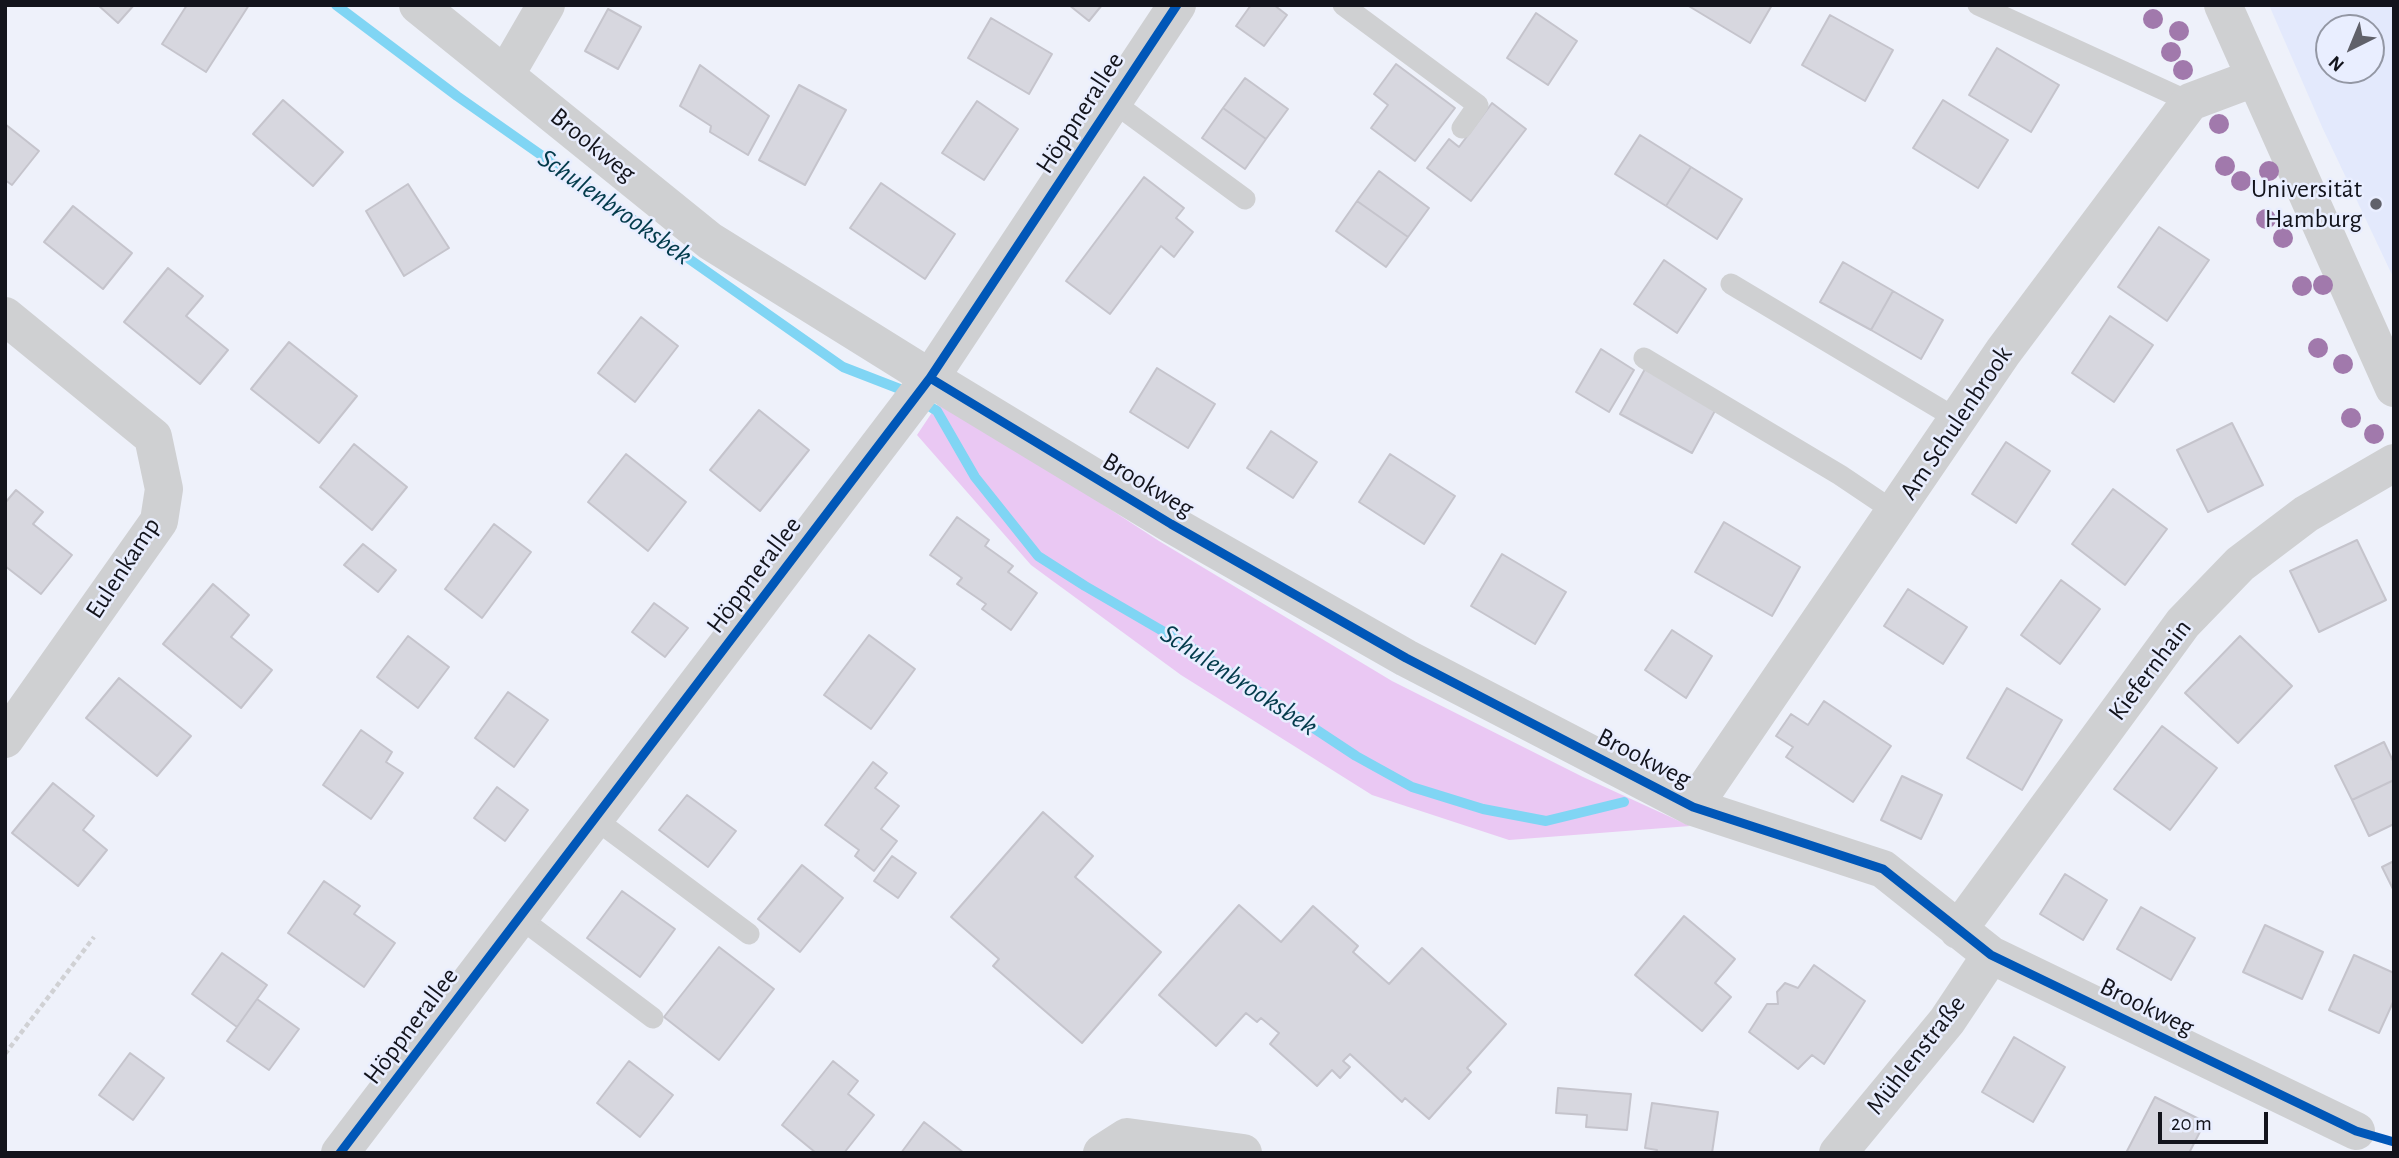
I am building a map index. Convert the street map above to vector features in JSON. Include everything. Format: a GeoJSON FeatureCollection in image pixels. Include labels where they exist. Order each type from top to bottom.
{"type":"FeatureCollection","features":[{"type":"Feature","properties":{"kind":"street","name":"Brookweg"},"geometry":{"type":"LineString","coordinates":[[418,5],[710,241],[1171,524],[1406,658],[1693,807],[1883,869],[1991,955],[2356,1131]]}},
{"type":"Feature","properties":{"kind":"street"},"geometry":{"type":"LineString","coordinates":[[506,74],[546,5]]}},
{"type":"Feature","properties":{"kind":"street","name":"Höppnerallee"},"geometry":{"type":"LineString","coordinates":[[340,1153],[930,378],[1177,5]]}},
{"type":"Feature","properties":{"kind":"street"},"geometry":{"type":"LineString","coordinates":[[2223,5],[2394,388]]}},
{"type":"Feature","properties":{"kind":"street"},"geometry":{"type":"LineString","coordinates":[[2190,102],[2254,78]]}},
{"type":"Feature","properties":{"kind":"street","name":"Am Schulenbrook"},"geometry":{"type":"LineString","coordinates":[[1693,807],[2003,352],[2190,102]]}},
{"type":"Feature","properties":{"kind":"street","name":"Eulenkamp"},"geometry":{"type":"LineString","coordinates":[[5,316],[153,437],[164,489],[159,521],[5,739]]}},
{"type":"Feature","properties":{"kind":"street","name":"Kiefernhain"},"geometry":{"type":"LineString","coordinates":[[1958,930],[2183,623],[2240,564],[2306,514],[2394,463]]}},
{"type":"Feature","properties":{"kind":"street","name":"Mühlenstraße"},"geometry":{"type":"LineString","coordinates":[[1838,1153],[1947,1021],[1991,955]]}},
{"type":"Feature","properties":{"kind":"street"},"geometry":{"type":"LineString","coordinates":[[1102,1153],[1127,1137],[1243,1153]]}},
{"type":"Feature","properties":{"kind":"lane"},"geometry":{"type":"LineString","coordinates":[[1343,5],[1478,105],[1462,128]]}},
{"type":"Feature","properties":{"kind":"lane"},"geometry":{"type":"LineString","coordinates":[[1978,5],[2190,102]]}},
{"type":"Feature","properties":{"kind":"lane"},"geometry":{"type":"LineString","coordinates":[[1113,102],[1245,199]]}},
{"type":"Feature","properties":{"kind":"lane"},"geometry":{"type":"LineString","coordinates":[[1731,285],[1957,419]]}},
{"type":"Feature","properties":{"kind":"lane"},"geometry":{"type":"LineString","coordinates":[[1644,358],[1840,475],[1895,512]]}},
{"type":"Feature","properties":{"kind":"lane"},"geometry":{"type":"LineString","coordinates":[[595,819],[749,934]]}},
{"type":"Feature","properties":{"kind":"lane"},"geometry":{"type":"LineString","coordinates":[[520,918],[653,1018]]}},
{"type":"Feature","properties":{"kind":"path"},"geometry":{"type":"LineString","coordinates":[[5,1054],[94,937]]}},
{"type":"Feature","properties":{"kind":"shaded area","name":"Universität Hamburg"},"geometry":{"type":"Polygon","coordinates":[[[2269,5],[2394,5],[2394,279],[2323,129],[2269,5]]]}},
{"type":"Feature","properties":{"kind":"shaded area"},"geometry":{"type":"Polygon","coordinates":[[[941,399],[1159,541],[1392,681],[1583,777],[1690,826],[1509,840],[1372,795],[1181,675],[1031,565],[917,435],[941,399]]]}},
{"type":"Feature","properties":{"kind":"building"},"geometry":{"type":"Polygon","coordinates":[[[98,5],[134,5],[118,23],[98,5]]]}},
{"type":"Feature","properties":{"kind":"building"},"geometry":{"type":"Polygon","coordinates":[[[187,5],[249,5],[206,72],[162,44],[187,5]]]}},
{"type":"Feature","properties":{"kind":"building"},"geometry":{"type":"Polygon","coordinates":[[[1069,5],[1102,5],[1089,21],[1069,5]]]}},
{"type":"Feature","properties":{"kind":"building"},"geometry":{"type":"Polygon","coordinates":[[[1251,5],[1274,5],[1287,15],[1264,46],[1236,26],[1251,5]]]}},
{"type":"Feature","properties":{"kind":"building"},"geometry":{"type":"Polygon","coordinates":[[[1687,5],[1772,5],[1750,43],[1687,5]]]}},
{"type":"Feature","properties":{"kind":"building"},"geometry":{"type":"Polygon","coordinates":[[[608,9],[641,27],[618,69],[585,51],[608,9]]]}},
{"type":"Feature","properties":{"kind":"building"},"geometry":{"type":"Polygon","coordinates":[[[1536,13],[1577,41],[1548,85],[1507,58],[1536,13]]]}},
{"type":"Feature","properties":{"kind":"building"},"geometry":{"type":"Polygon","coordinates":[[[1830,15],[1893,50],[1865,101],[1802,65],[1830,15]]]}},
{"type":"Feature","properties":{"kind":"building"},"geometry":{"type":"Polygon","coordinates":[[[991,18],[1052,54],[1029,94],[968,58],[991,18]]]}},
{"type":"Feature","properties":{"kind":"building"},"geometry":{"type":"Polygon","coordinates":[[[1997,48],[2059,85],[2031,132],[1969,95],[1997,48]]]}},
{"type":"Feature","properties":{"kind":"building"},"geometry":{"type":"Polygon","coordinates":[[[1396,64],[1455,108],[1415,161],[1371,128],[1388,105],[1374,94],[1396,64]]]}},
{"type":"Feature","properties":{"kind":"building"},"geometry":{"type":"Polygon","coordinates":[[[700,65],[769,116],[748,155],[710,132],[711,126],[680,106],[700,65]]]}},
{"type":"Feature","properties":{"kind":"building"},"geometry":{"type":"Polygon","coordinates":[[[1245,78],[1288,109],[1266,139],[1223,108],[1245,78]]]}},
{"type":"Feature","properties":{"kind":"building"},"geometry":{"type":"Polygon","coordinates":[[[799,85],[846,110],[805,185],[759,160],[799,85]]]}},
{"type":"Feature","properties":{"kind":"building"},"geometry":{"type":"Polygon","coordinates":[[[283,100],[343,152],[313,186],[253,134],[283,100]]]}},
{"type":"Feature","properties":{"kind":"building"},"geometry":{"type":"Polygon","coordinates":[[[1943,100],[2008,140],[1978,188],[1913,148],[1943,100]]]}},
{"type":"Feature","properties":{"kind":"building"},"geometry":{"type":"Polygon","coordinates":[[[977,101],[1018,129],[984,180],[942,153],[977,101]]]}},
{"type":"Feature","properties":{"kind":"building"},"geometry":{"type":"Polygon","coordinates":[[[1492,103],[1526,129],[1471,201],[1427,168],[1449,139],[1459,147],[1492,103]]]}},
{"type":"Feature","properties":{"kind":"building"},"geometry":{"type":"Polygon","coordinates":[[[1223,108],[1266,139],[1245,169],[1202,138],[1223,108]]]}},
{"type":"Feature","properties":{"kind":"building"},"geometry":{"type":"Polygon","coordinates":[[[5,124],[39,151],[12,185],[5,180],[5,124]]]}},
{"type":"Feature","properties":{"kind":"building"},"geometry":{"type":"Polygon","coordinates":[[[1640,135],[1691,167],[1666,206],[1615,174],[1640,135]]]}},
{"type":"Feature","properties":{"kind":"building"},"geometry":{"type":"Polygon","coordinates":[[[1691,167],[1742,199],[1717,239],[1666,206],[1691,167]]]}},
{"type":"Feature","properties":{"kind":"building"},"geometry":{"type":"Polygon","coordinates":[[[1379,171],[1429,208],[1408,237],[1357,201],[1379,171]]]}},
{"type":"Feature","properties":{"kind":"building"},"geometry":{"type":"Polygon","coordinates":[[[1144,177],[1184,208],[1176,218],[1193,232],[1174,257],[1161,246],[1110,314],[1066,281],[1144,177]]]}},
{"type":"Feature","properties":{"kind":"building"},"geometry":{"type":"Polygon","coordinates":[[[881,183],[955,234],[925,279],[850,228],[881,183]]]}},
{"type":"Feature","properties":{"kind":"building"},"geometry":{"type":"Polygon","coordinates":[[[408,184],[449,248],[404,276],[366,211],[408,184]]]}},
{"type":"Feature","properties":{"kind":"building"},"geometry":{"type":"Polygon","coordinates":[[[1357,201],[1408,237],[1386,267],[1336,231],[1357,201]]]}},
{"type":"Feature","properties":{"kind":"building"},"geometry":{"type":"Polygon","coordinates":[[[73,206],[132,253],[103,289],[44,242],[73,206]]]}},
{"type":"Feature","properties":{"kind":"building"},"geometry":{"type":"Polygon","coordinates":[[[2159,227],[2209,260],[2167,321],[2118,287],[2159,227]]]}},
{"type":"Feature","properties":{"kind":"building"},"geometry":{"type":"Polygon","coordinates":[[[1664,260],[1706,289],[1677,333],[1634,304],[1664,260]]]}},
{"type":"Feature","properties":{"kind":"building"},"geometry":{"type":"Polygon","coordinates":[[[1843,262],[1893,291],[1871,330],[1820,302],[1843,262]]]}},
{"type":"Feature","properties":{"kind":"building"},"geometry":{"type":"Polygon","coordinates":[[[168,268],[203,296],[186,316],[228,350],[200,384],[124,322],[168,268]]]}},
{"type":"Feature","properties":{"kind":"building"},"geometry":{"type":"Polygon","coordinates":[[[1893,291],[1943,320],[1921,359],[1871,330],[1893,291]]]}},
{"type":"Feature","properties":{"kind":"building"},"geometry":{"type":"Polygon","coordinates":[[[2110,316],[2153,345],[2114,402],[2072,373],[2110,316]]]}},
{"type":"Feature","properties":{"kind":"building"},"geometry":{"type":"Polygon","coordinates":[[[641,317],[678,346],[635,402],[598,373],[641,317]]]}},
{"type":"Feature","properties":{"kind":"building"},"geometry":{"type":"Polygon","coordinates":[[[289,342],[357,396],[319,443],[251,389],[289,342]]]}},
{"type":"Feature","properties":{"kind":"building"},"geometry":{"type":"Polygon","coordinates":[[[1601,349],[1634,370],[1609,412],[1576,392],[1601,349]]]}},
{"type":"Feature","properties":{"kind":"building"},"geometry":{"type":"Polygon","coordinates":[[[1157,368],[1215,404],[1188,448],[1130,412],[1157,368]]]}},
{"type":"Feature","properties":{"kind":"building"},"geometry":{"type":"Polygon","coordinates":[[[1645,369],[1717,407],[1692,453],[1620,414],[1645,369]]]}},
{"type":"Feature","properties":{"kind":"building"},"geometry":{"type":"Polygon","coordinates":[[[759,410],[809,450],[760,511],[710,470],[759,410]]]}},
{"type":"Feature","properties":{"kind":"building"},"geometry":{"type":"Polygon","coordinates":[[[2232,423],[2263,485],[2208,512],[2177,450],[2232,423]]]}},
{"type":"Feature","properties":{"kind":"building"},"geometry":{"type":"Polygon","coordinates":[[[1271,431],[1317,462],[1293,498],[1247,468],[1271,431]]]}},
{"type":"Feature","properties":{"kind":"building"},"geometry":{"type":"Polygon","coordinates":[[[2006,442],[2050,471],[2016,523],[1972,494],[2006,442]]]}},
{"type":"Feature","properties":{"kind":"building"},"geometry":{"type":"Polygon","coordinates":[[[354,444],[407,487],[372,530],[320,487],[354,444]]]}},
{"type":"Feature","properties":{"kind":"building"},"geometry":{"type":"Polygon","coordinates":[[[626,454],[686,502],[648,551],[588,502],[626,454]]]}},
{"type":"Feature","properties":{"kind":"building"},"geometry":{"type":"Polygon","coordinates":[[[1390,454],[1455,496],[1424,544],[1359,502],[1390,454]]]}},
{"type":"Feature","properties":{"kind":"building"},"geometry":{"type":"Polygon","coordinates":[[[2113,489],[2167,529],[2125,585],[2072,544],[2113,489]]]}},
{"type":"Feature","properties":{"kind":"building"},"geometry":{"type":"Polygon","coordinates":[[[16,490],[43,512],[33,524],[72,555],[41,594],[5,566],[5,503],[16,490]]]}},
{"type":"Feature","properties":{"kind":"building"},"geometry":{"type":"Polygon","coordinates":[[[957,517],[989,540],[985,546],[1013,566],[1008,572],[1037,593],[1011,630],[982,609],[986,604],[957,584],[962,578],[930,555],[957,517]]]}},
{"type":"Feature","properties":{"kind":"building"},"geometry":{"type":"Polygon","coordinates":[[[1724,522],[1800,567],[1772,616],[1695,572],[1724,522]]]}},
{"type":"Feature","properties":{"kind":"building"},"geometry":{"type":"Polygon","coordinates":[[[494,524],[531,552],[482,618],[445,589],[494,524]]]}},
{"type":"Feature","properties":{"kind":"building"},"geometry":{"type":"Polygon","coordinates":[[[2357,540],[2386,600],[2319,632],[2290,571],[2357,540]]]}},
{"type":"Feature","properties":{"kind":"building"},"geometry":{"type":"Polygon","coordinates":[[[363,544],[396,570],[378,592],[344,565],[363,544]]]}},
{"type":"Feature","properties":{"kind":"building"},"geometry":{"type":"Polygon","coordinates":[[[1502,554],[1566,592],[1535,644],[1471,606],[1502,554]]]}},
{"type":"Feature","properties":{"kind":"building"},"geometry":{"type":"Polygon","coordinates":[[[2061,580],[2100,609],[2060,664],[2021,635],[2061,580]]]}},
{"type":"Feature","properties":{"kind":"building"},"geometry":{"type":"Polygon","coordinates":[[[213,584],[249,615],[231,637],[272,670],[241,708],[163,644],[213,584]]]}},
{"type":"Feature","properties":{"kind":"building"},"geometry":{"type":"Polygon","coordinates":[[[1908,589],[1967,627],[1943,664],[1884,626],[1908,589]]]}},
{"type":"Feature","properties":{"kind":"building"},"geometry":{"type":"Polygon","coordinates":[[[654,603],[688,628],[665,657],[632,632],[654,603]]]}},
{"type":"Feature","properties":{"kind":"building"},"geometry":{"type":"Polygon","coordinates":[[[1672,630],[1712,656],[1686,698],[1645,670],[1672,630]]]}},
{"type":"Feature","properties":{"kind":"building"},"geometry":{"type":"Polygon","coordinates":[[[869,635],[915,669],[871,729],[824,695],[869,635]]]}},
{"type":"Feature","properties":{"kind":"building"},"geometry":{"type":"Polygon","coordinates":[[[408,636],[449,667],[418,708],[377,677],[408,636]]]}},
{"type":"Feature","properties":{"kind":"building"},"geometry":{"type":"Polygon","coordinates":[[[2240,636],[2292,686],[2238,743],[2185,693],[2240,636]]]}},
{"type":"Feature","properties":{"kind":"building"},"geometry":{"type":"Polygon","coordinates":[[[119,678],[191,736],[157,776],[86,718],[119,678]]]}},
{"type":"Feature","properties":{"kind":"building"},"geometry":{"type":"Polygon","coordinates":[[[2007,688],[2062,720],[2022,790],[1967,758],[2007,688]]]}},
{"type":"Feature","properties":{"kind":"building"},"geometry":{"type":"Polygon","coordinates":[[[508,692],[548,720],[514,767],[475,738],[508,692]]]}},
{"type":"Feature","properties":{"kind":"building"},"geometry":{"type":"Polygon","coordinates":[[[1824,701],[1891,746],[1853,802],[1786,757],[1793,747],[1776,736],[1791,714],[1808,725],[1824,701]]]}},
{"type":"Feature","properties":{"kind":"building"},"geometry":{"type":"Polygon","coordinates":[[[2162,726],[2217,768],[2170,830],[2114,789],[2162,726]]]}},
{"type":"Feature","properties":{"kind":"building"},"geometry":{"type":"Polygon","coordinates":[[[361,730],[392,752],[386,762],[403,773],[371,819],[323,785],[361,730]]]}},
{"type":"Feature","properties":{"kind":"building"},"geometry":{"type":"Polygon","coordinates":[[[2384,742],[2394,763],[2394,780],[2352,800],[2335,766],[2384,742]]]}},
{"type":"Feature","properties":{"kind":"building"},"geometry":{"type":"Polygon","coordinates":[[[873,762],[887,773],[875,788],[899,806],[881,829],[897,841],[874,871],[855,856],[859,850],[825,825],[873,762]]]}},
{"type":"Feature","properties":{"kind":"building"},"geometry":{"type":"Polygon","coordinates":[[[1902,776],[1942,795],[1921,839],[1881,820],[1902,776]]]}},
{"type":"Feature","properties":{"kind":"building"},"geometry":{"type":"Polygon","coordinates":[[[2394,780],[2394,824],[2369,836],[2352,800],[2394,780]]]}},
{"type":"Feature","properties":{"kind":"building"},"geometry":{"type":"Polygon","coordinates":[[[53,783],[94,816],[83,830],[107,850],[78,886],[12,833],[53,783]]]}},
{"type":"Feature","properties":{"kind":"building"},"geometry":{"type":"Polygon","coordinates":[[[497,787],[528,810],[505,841],[474,818],[497,787]]]}},
{"type":"Feature","properties":{"kind":"building"},"geometry":{"type":"Polygon","coordinates":[[[687,795],[736,831],[708,867],[659,830],[687,795]]]}},
{"type":"Feature","properties":{"kind":"building"},"geometry":{"type":"Polygon","coordinates":[[[1043,812],[1093,856],[1075,877],[1161,952],[1082,1043],[993,966],[999,959],[951,917],[1043,812]]]}},
{"type":"Feature","properties":{"kind":"building"},"geometry":{"type":"Polygon","coordinates":[[[892,856],[916,873],[898,898],[874,881],[892,856]]]}},
{"type":"Feature","properties":{"kind":"building"},"geometry":{"type":"Polygon","coordinates":[[[2394,861],[2394,891],[2382,867],[2394,861]]]}},
{"type":"Feature","properties":{"kind":"building"},"geometry":{"type":"Polygon","coordinates":[[[802,865],[843,898],[800,952],[758,919],[802,865]]]}},
{"type":"Feature","properties":{"kind":"building"},"geometry":{"type":"Polygon","coordinates":[[[2065,874],[2107,900],[2083,940],[2040,914],[2065,874]]]}},
{"type":"Feature","properties":{"kind":"building"},"geometry":{"type":"Polygon","coordinates":[[[324,881],[360,906],[354,914],[395,943],[364,987],[288,933],[324,881]]]}},
{"type":"Feature","properties":{"kind":"building"},"geometry":{"type":"Polygon","coordinates":[[[622,891],[675,929],[640,977],[587,938],[622,891]]]}},
{"type":"Feature","properties":{"kind":"building"},"geometry":{"type":"Polygon","coordinates":[[[1239,905],[1281,942],[1313,906],[1358,946],[1353,952],[1389,984],[1422,948],[1506,1024],[1467,1068],[1471,1072],[1429,1119],[1405,1098],[1402,1102],[1350,1054],[1343,1061],[1350,1067],[1340,1078],[1332,1070],[1317,1086],[1270,1044],[1279,1033],[1261,1018],[1257,1022],[1246,1013],[1216,1046],[1159,995],[1239,905]]]}},
{"type":"Feature","properties":{"kind":"building"},"geometry":{"type":"Polygon","coordinates":[[[2141,907],[2195,938],[2171,980],[2117,949],[2141,907]]]}},
{"type":"Feature","properties":{"kind":"building"},"geometry":{"type":"Polygon","coordinates":[[[1684,916],[1735,959],[1715,983],[1731,997],[1702,1031],[1635,975],[1684,916]]]}},
{"type":"Feature","properties":{"kind":"building"},"geometry":{"type":"Polygon","coordinates":[[[2265,925],[2323,952],[2302,999],[2243,972],[2265,925]]]}},
{"type":"Feature","properties":{"kind":"building"},"geometry":{"type":"Polygon","coordinates":[[[719,947],[774,989],[719,1060],[664,1017],[719,947]]]}},
{"type":"Feature","properties":{"kind":"building"},"geometry":{"type":"Polygon","coordinates":[[[222,953],[267,985],[237,1027],[192,994],[222,953]]]}},
{"type":"Feature","properties":{"kind":"building"},"geometry":{"type":"Polygon","coordinates":[[[2354,955],[2394,973],[2394,1000],[2379,1033],[2329,1010],[2354,955]]]}},
{"type":"Feature","properties":{"kind":"building"},"geometry":{"type":"Polygon","coordinates":[[[1814,965],[1865,1001],[1824,1064],[1812,1055],[1798,1069],[1749,1032],[1767,1004],[1778,1004],[1777,992],[1785,983],[1798,988],[1814,965]]]}},
{"type":"Feature","properties":{"kind":"building"},"geometry":{"type":"Polygon","coordinates":[[[257,999],[299,1029],[269,1070],[227,1041],[257,999]]]}},
{"type":"Feature","properties":{"kind":"building"},"geometry":{"type":"Polygon","coordinates":[[[2014,1037],[2065,1067],[2033,1122],[1982,1092],[2014,1037]]]}},
{"type":"Feature","properties":{"kind":"building"},"geometry":{"type":"Polygon","coordinates":[[[130,1053],[164,1078],[133,1120],[99,1095],[130,1053]]]}},
{"type":"Feature","properties":{"kind":"building"},"geometry":{"type":"Polygon","coordinates":[[[629,1061],[673,1095],[640,1137],[597,1103],[629,1061]]]}},
{"type":"Feature","properties":{"kind":"building"},"geometry":{"type":"Polygon","coordinates":[[[833,1061],[858,1081],[848,1094],[874,1115],[844,1153],[816,1153],[782,1125],[833,1061]]]}},
{"type":"Feature","properties":{"kind":"building"},"geometry":{"type":"Polygon","coordinates":[[[1558,1088],[1631,1094],[1627,1130],[1586,1127],[1587,1115],[1556,1113],[1558,1088]]]}},
{"type":"Feature","properties":{"kind":"building"},"geometry":{"type":"Polygon","coordinates":[[[2155,1097],[2205,1122],[2189,1153],[2126,1153],[2155,1097]]]}},
{"type":"Feature","properties":{"kind":"building"},"geometry":{"type":"Polygon","coordinates":[[[1652,1103],[1718,1112],[1712,1153],[1656,1153],[1657,1150],[1645,1148],[1652,1103]]]}},
{"type":"Feature","properties":{"kind":"building"},"geometry":{"type":"Polygon","coordinates":[[[924,1122],[964,1153],[901,1153],[924,1122]]]}},
{"type":"Feature","properties":{"kind":"waterway","name":"Schulenbrooksbek"},"geometry":{"type":"LineString","coordinates":[[336,5],[457,96],[843,367],[905,391]]}},
{"type":"Feature","properties":{"kind":"waterway","name":"Schulenbrooksbek"},"geometry":{"type":"LineString","coordinates":[[929,406],[937,411],[975,477],[1038,556],[1197,651],[1356,756],[1412,787],[1483,809],[1546,821],[1624,802]]}},
{"type":"Feature","properties":{"kind":"cycle path"},"geometry":{"type":"LineString","coordinates":[[340,1153],[930,378],[1177,5]]}},
{"type":"Feature","properties":{"kind":"cycle path"},"geometry":{"type":"LineString","coordinates":[[930,378],[1171,524],[1406,658],[1693,807],[1883,869],[1991,955],[2356,1131],[2394,1142]]}},
{"type":"Feature","properties":{"kind":"place","name":"Universität Hamburg"},"geometry":{"type":"Point","coordinates":[2376,204]}}]}
